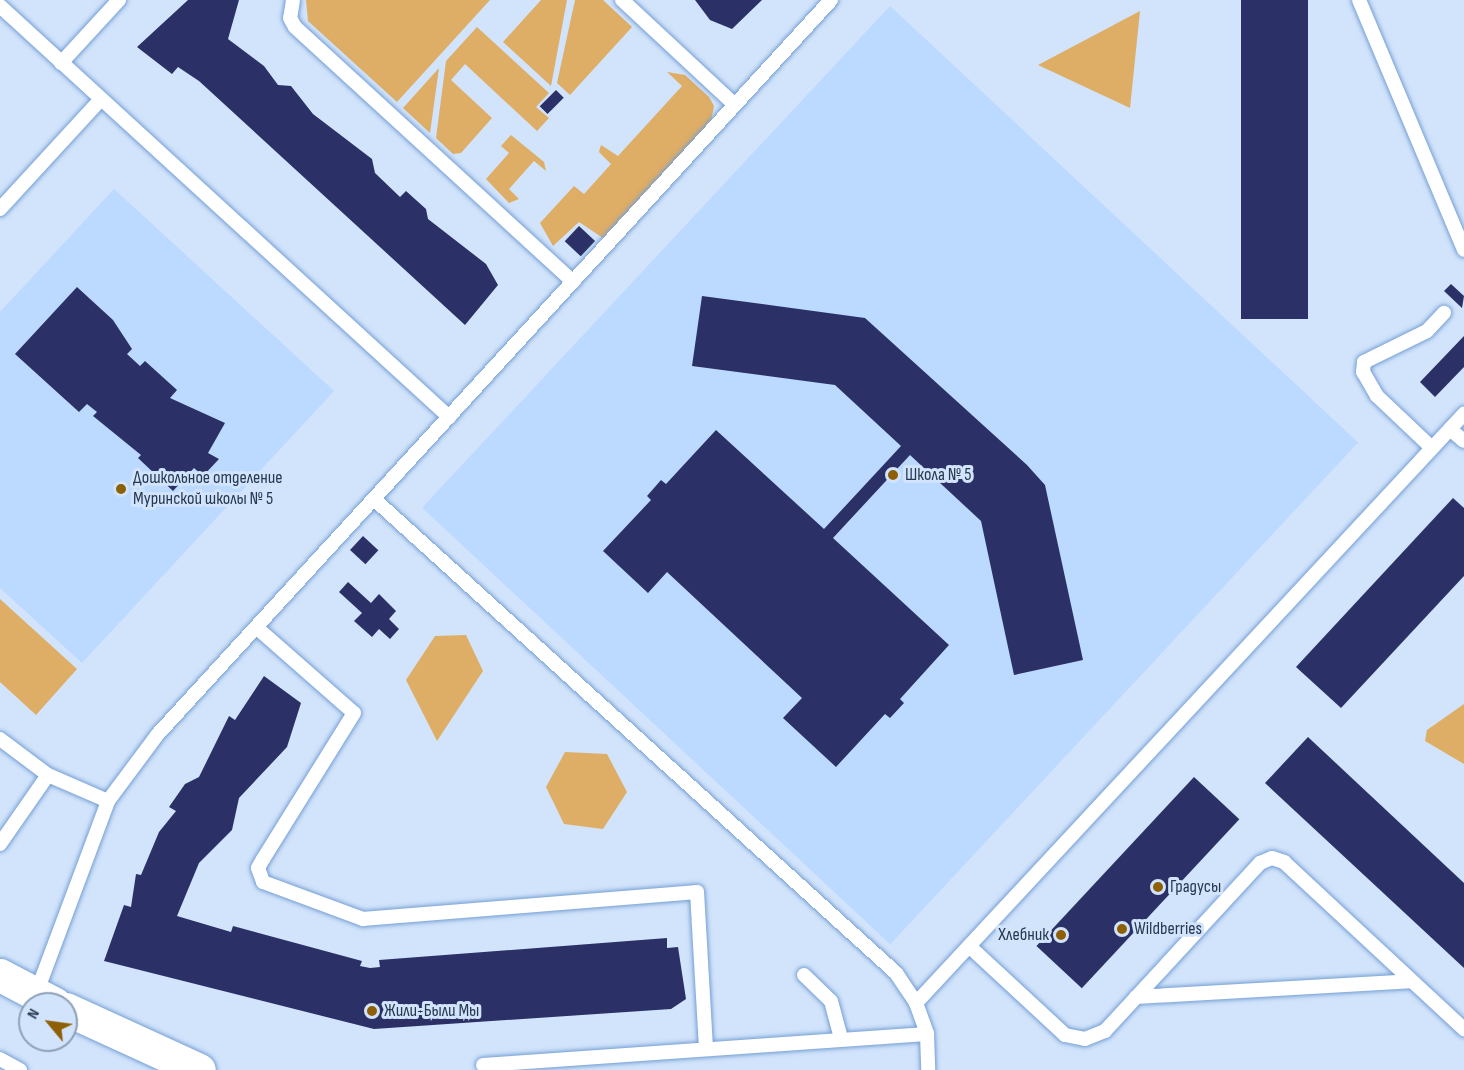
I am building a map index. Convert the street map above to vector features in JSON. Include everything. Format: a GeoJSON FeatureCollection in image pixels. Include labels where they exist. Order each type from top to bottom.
{"type":"FeatureCollection","features":[{"type":"Feature","properties":{"kind":"street"},"geometry":{"type":"LineString","coordinates":[[0,975],[33,992]]}},
{"type":"Feature","properties":{"kind":"street"},"geometry":{"type":"LineString","coordinates":[[78,1016],[186,1068]]}},
{"type":"Feature","properties":{"kind":"lane"},"geometry":{"type":"LineString","coordinates":[[62,63],[118,0]]}},
{"type":"Feature","properties":{"kind":"lane"},"geometry":{"type":"LineString","coordinates":[[293,0],[290,18],[295,27],[573,282]]}},
{"type":"Feature","properties":{"kind":"lane"},"geometry":{"type":"LineString","coordinates":[[622,0],[735,105]]}},
{"type":"Feature","properties":{"kind":"lane"},"geometry":{"type":"LineString","coordinates":[[48,992],[108,801],[158,734],[831,0]]}},
{"type":"Feature","properties":{"kind":"lane"},"geometry":{"type":"LineString","coordinates":[[1359,0],[1464,250]]}},
{"type":"Feature","properties":{"kind":"lane"},"geometry":{"type":"LineString","coordinates":[[0,6],[449,417]]}},
{"type":"Feature","properties":{"kind":"lane"},"geometry":{"type":"LineString","coordinates":[[0,209],[101,99]]}},
{"type":"Feature","properties":{"kind":"lane"},"geometry":{"type":"LineString","coordinates":[[1432,448],[1377,396],[1363,372],[1364,362],[1427,331],[1444,313]]}},
{"type":"Feature","properties":{"kind":"lane"},"geometry":{"type":"LineString","coordinates":[[916,1003],[1464,414]]}},
{"type":"Feature","properties":{"kind":"lane"},"geometry":{"type":"LineString","coordinates":[[1450,429],[1464,441]]}},
{"type":"Feature","properties":{"kind":"lane"},"geometry":{"type":"LineString","coordinates":[[374,499],[896,973],[916,1003],[927,1034],[928,1070]]}},
{"type":"Feature","properties":{"kind":"lane"},"geometry":{"type":"LineString","coordinates":[[256,627],[354,713],[258,868],[263,882],[363,919],[697,892],[706,1047]]}},
{"type":"Feature","properties":{"kind":"lane"},"geometry":{"type":"LineString","coordinates":[[0,739],[48,775],[108,801]]}},
{"type":"Feature","properties":{"kind":"lane"},"geometry":{"type":"LineString","coordinates":[[0,844],[48,775]]}},
{"type":"Feature","properties":{"kind":"lane"},"geometry":{"type":"LineString","coordinates":[[969,946],[1065,1035],[1085,1039],[1105,1031],[1260,863],[1272,858],[1284,862],[1464,1029]]}},
{"type":"Feature","properties":{"kind":"lane"},"geometry":{"type":"LineString","coordinates":[[804,975],[831,1001],[841,1039]]}},
{"type":"Feature","properties":{"kind":"lane"},"geometry":{"type":"LineString","coordinates":[[1136,997],[1411,981]]}},
{"type":"Feature","properties":{"kind":"lane"},"geometry":{"type":"LineString","coordinates":[[483,1065],[706,1047],[927,1034]]}},
{"type":"Feature","properties":{"kind":"lane"},"geometry":{"type":"LineString","coordinates":[[0,1059],[20,1070]]}},
{"type":"Feature","properties":{"kind":"shaded area"},"geometry":{"type":"Polygon","coordinates":[[[306,0],[490,0],[397,102],[308,21],[306,0]]]}},
{"type":"Feature","properties":{"kind":"shaded area"},"geometry":{"type":"Polygon","coordinates":[[[541,0],[567,0],[551,86],[503,42],[541,0]]]}},
{"type":"Feature","properties":{"kind":"shaded area"},"geometry":{"type":"Polygon","coordinates":[[[575,0],[603,0],[632,27],[570,95],[557,83],[575,0]]]}},
{"type":"Feature","properties":{"kind":"shaded area","name":"Школа № 5"},"geometry":{"type":"Polygon","coordinates":[[[890,6],[1358,442],[890,944],[422,508],[890,6]]]}},
{"type":"Feature","properties":{"kind":"shaded area"},"geometry":{"type":"Polygon","coordinates":[[[1140,11],[1130,108],[1038,65],[1140,11]]]}},
{"type":"Feature","properties":{"kind":"shaded area"},"geometry":{"type":"Polygon","coordinates":[[[477,27],[549,93],[536,107],[549,118],[537,131],[465,64],[451,80],[492,118],[461,153],[453,154],[436,138],[446,61],[477,27]]]}},
{"type":"Feature","properties":{"kind":"shaded area"},"geometry":{"type":"Polygon","coordinates":[[[439,68],[430,133],[403,108],[439,68]]]}},
{"type":"Feature","properties":{"kind":"shaded area"},"geometry":{"type":"Polygon","coordinates":[[[667,72],[685,75],[709,97],[714,106],[711,121],[603,238],[579,222],[553,246],[540,223],[574,186],[584,194],[611,164],[599,152],[601,145],[618,156],[682,86],[667,72]]]}},
{"type":"Feature","properties":{"kind":"shaded area"},"geometry":{"type":"Polygon","coordinates":[[[511,135],[544,162],[546,171],[534,161],[509,189],[519,199],[509,203],[486,179],[509,153],[501,146],[511,135]]]}},
{"type":"Feature","properties":{"kind":"shaded area","name":"Дошкольное отделение Муринской школы № 5"},"geometry":{"type":"Polygon","coordinates":[[[114,189],[334,391],[82,663],[0,588],[0,312],[114,189]]]}},
{"type":"Feature","properties":{"kind":"shaded area"},"geometry":{"type":"Polygon","coordinates":[[[0,599],[77,669],[36,715],[0,682],[0,599]]]}},
{"type":"Feature","properties":{"kind":"shaded area"},"geometry":{"type":"Polygon","coordinates":[[[466,635],[483,671],[437,741],[406,680],[435,636],[466,635]]]}},
{"type":"Feature","properties":{"kind":"shaded area"},"geometry":{"type":"Polygon","coordinates":[[[1464,704],[1464,764],[1425,741],[1427,730],[1464,704]]]}},
{"type":"Feature","properties":{"kind":"shaded area"},"geometry":{"type":"Polygon","coordinates":[[[565,752],[607,754],[627,792],[603,829],[564,824],[546,787],[565,752]]]}},
{"type":"Feature","properties":{"kind":"building"},"geometry":{"type":"Polygon","coordinates":[[[188,0],[239,0],[228,39],[264,66],[278,85],[291,86],[313,114],[372,159],[375,173],[400,197],[406,191],[426,209],[428,219],[486,264],[498,285],[465,325],[199,81],[178,67],[172,74],[137,47],[188,0]]]}},
{"type":"Feature","properties":{"kind":"building"},"geometry":{"type":"Polygon","coordinates":[[[695,0],[762,0],[732,29],[710,20],[695,0]]]}},
{"type":"Feature","properties":{"kind":"building"},"geometry":{"type":"Polygon","coordinates":[[[1241,0],[1308,0],[1308,319],[1241,319],[1241,0]]]}},
{"type":"Feature","properties":{"kind":"building"},"geometry":{"type":"Polygon","coordinates":[[[556,90],[564,98],[548,114],[540,106],[556,90]]]}},
{"type":"Feature","properties":{"kind":"building"},"geometry":{"type":"Polygon","coordinates":[[[579,226],[595,241],[581,256],[565,241],[579,226]]]}},
{"type":"Feature","properties":{"kind":"building"},"geometry":{"type":"Polygon","coordinates":[[[1451,284],[1464,296],[1462,308],[1444,291],[1451,284]]]}},
{"type":"Feature","properties":{"kind":"building"},"geometry":{"type":"Polygon","coordinates":[[[77,287],[113,320],[132,349],[127,354],[140,366],[145,361],[177,390],[170,398],[225,423],[208,453],[219,459],[203,476],[194,468],[173,491],[138,458],[141,455],[93,416],[97,412],[87,404],[79,412],[15,354],[77,287]]]}},
{"type":"Feature","properties":{"kind":"building"},"geometry":{"type":"Polygon","coordinates":[[[702,296],[865,318],[1027,465],[1045,485],[1083,660],[1014,675],[981,521],[910,455],[833,538],[949,645],[900,699],[904,703],[890,718],[885,714],[836,767],[783,718],[802,698],[667,572],[648,593],[603,551],[651,500],[647,496],[661,480],[666,484],[716,430],[824,529],[901,446],[835,385],[692,366],[702,296]]]}},
{"type":"Feature","properties":{"kind":"building"},"geometry":{"type":"Polygon","coordinates":[[[1464,336],[1464,367],[1435,397],[1420,382],[1464,336]]]}},
{"type":"Feature","properties":{"kind":"building"},"geometry":{"type":"Polygon","coordinates":[[[1453,498],[1464,508],[1464,576],[1341,708],[1296,667],[1453,498]]]}},
{"type":"Feature","properties":{"kind":"building"},"geometry":{"type":"Polygon","coordinates":[[[363,536],[378,550],[365,564],[350,550],[363,536]]]}},
{"type":"Feature","properties":{"kind":"building"},"geometry":{"type":"Polygon","coordinates":[[[348,582],[371,603],[379,594],[396,611],[389,619],[399,629],[390,639],[379,629],[372,637],[354,621],[362,613],[339,592],[348,582]]]}},
{"type":"Feature","properties":{"kind":"building"},"geometry":{"type":"Polygon","coordinates":[[[264,676],[301,703],[287,747],[239,798],[232,830],[199,863],[177,916],[231,932],[233,926],[362,961],[360,966],[370,968],[380,967],[379,960],[667,938],[667,948],[678,947],[686,999],[671,1009],[374,1029],[104,961],[124,905],[131,907],[136,874],[141,875],[159,832],[176,811],[169,807],[185,784],[199,777],[229,716],[235,720],[264,676]]]}},
{"type":"Feature","properties":{"kind":"building"},"geometry":{"type":"Polygon","coordinates":[[[1308,737],[1464,883],[1464,968],[1265,783],[1308,737]]]}},
{"type":"Feature","properties":{"kind":"building"},"geometry":{"type":"Polygon","coordinates":[[[1194,777],[1239,819],[1082,988],[1036,946],[1194,777]]]}},
{"type":"Feature","properties":{"kind":"place","name":"Школа № 5"},"geometry":{"type":"Point","coordinates":[893,475]}},
{"type":"Feature","properties":{"kind":"place","name":"Дошкольное отделение Муринской школы № 5"},"geometry":{"type":"Point","coordinates":[121,489]}},
{"type":"Feature","properties":{"kind":"place","name":"Градусы"},"geometry":{"type":"Point","coordinates":[1158,887]}},
{"type":"Feature","properties":{"kind":"place","name":"Wildberries"},"geometry":{"type":"Point","coordinates":[1122,929]}},
{"type":"Feature","properties":{"kind":"place","name":"Хлебник"},"geometry":{"type":"Point","coordinates":[1061,935]}},
{"type":"Feature","properties":{"kind":"place","name":"Жили-Были Мы"},"geometry":{"type":"Point","coordinates":[372,1011]}}]}
